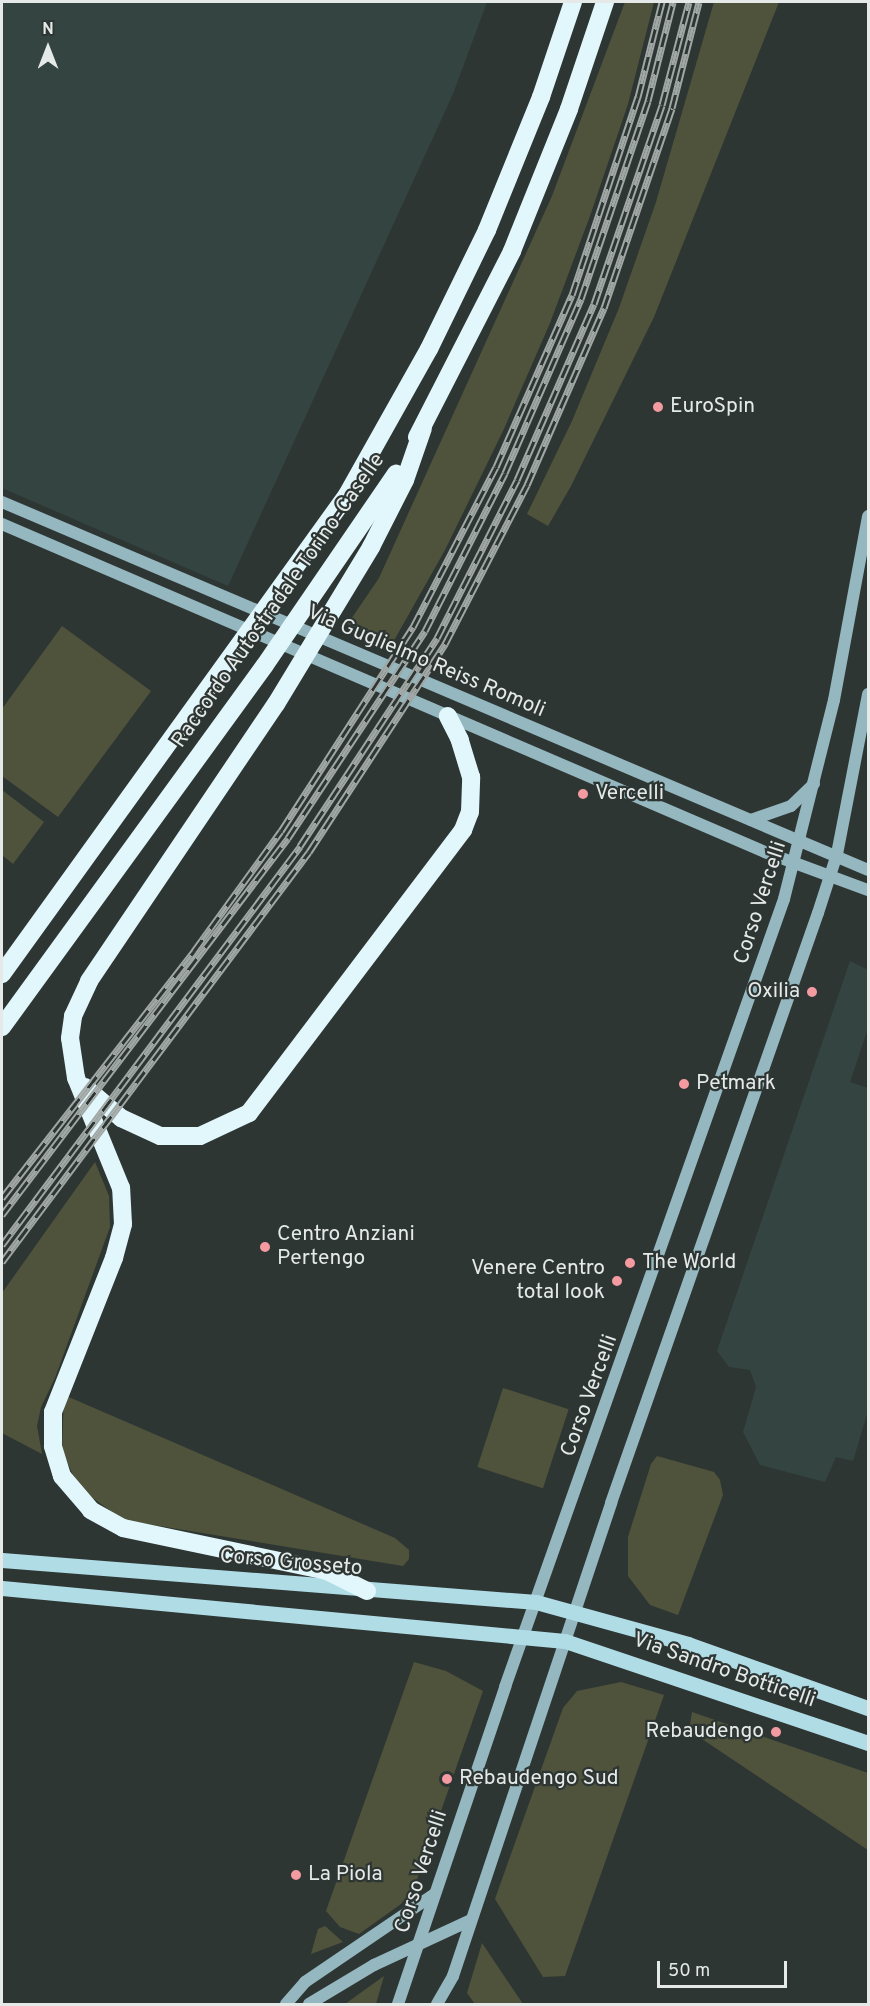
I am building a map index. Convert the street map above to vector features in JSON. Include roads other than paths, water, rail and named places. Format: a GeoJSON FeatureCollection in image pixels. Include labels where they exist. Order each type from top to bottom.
{"type":"FeatureCollection","features":[{"type":"Feature","properties":{"kind":"highway","name":"Raccordo Autostradale Torino-Caselle"},"geometry":{"type":"LineString","coordinates":[[2,974],[318,539],[376,446],[487,230],[541,97],[573,2]]}},
{"type":"Feature","properties":{"kind":"highway","name":"Raccordo Autostradale Torino-Caselle"},"geometry":{"type":"LineString","coordinates":[[2,1027],[365,525],[423,428],[516,241],[569,109],[605,2]]}},
{"type":"Feature","properties":{"kind":"highway"},"geometry":{"type":"LineString","coordinates":[[367,1591],[327,1571],[123,1528],[91,1510],[62,1476],[53,1446],[53,1412],[114,1258],[123,1224],[121,1188],[76,1078],[70,1038],[73,1016],[89,981],[276,704],[381,528],[423,428]]}},
{"type":"Feature","properties":{"kind":"highway"},"geometry":{"type":"LineString","coordinates":[[76,1078],[99,1102],[144,1130],[160,1136],[200,1136],[249,1113],[463,830],[470,812],[469,769],[446,715]]}},
{"type":"Feature","properties":{"kind":"highway"},"geometry":{"type":"LineString","coordinates":[[2,957],[78,868]]}},
{"type":"Feature","properties":{"kind":"main road","name":"Via Guglielmo Reiss Romoli"},"geometry":{"type":"LineString","coordinates":[[2,502],[451,694],[837,854],[868,870]]}},
{"type":"Feature","properties":{"kind":"main road","name":"Corso Vercelli"},"geometry":{"type":"LineString","coordinates":[[398,2004],[524,1634],[795,864],[815,783],[868,516]]}},
{"type":"Feature","properties":{"kind":"main road","name":"Via Guglielmo Reiss Romoli"},"geometry":{"type":"LineString","coordinates":[[2,524],[218,619],[795,864],[868,890]]}},
{"type":"Feature","properties":{"kind":"main road"},"geometry":{"type":"LineString","coordinates":[[437,2004],[453,1977],[575,1611],[830,877],[837,854],[868,694]]}},
{"type":"Feature","properties":{"kind":"main road"},"geometry":{"type":"LineString","coordinates":[[752,820],[791,806],[815,783]]}},
{"type":"Feature","properties":{"kind":"main road","name":"Corso Grosseto"},"geometry":{"type":"LineString","coordinates":[[2,1560],[367,1591],[536,1602],[575,1611]]}},
{"type":"Feature","properties":{"kind":"main road"},"geometry":{"type":"LineString","coordinates":[[2,1588],[381,1625],[524,1634],[565,1641]]}},
{"type":"Feature","properties":{"kind":"main road","name":"Via Sandro Botticelli"},"geometry":{"type":"LineString","coordinates":[[575,1611],[688,1644],[868,1708]]}},
{"type":"Feature","properties":{"kind":"main road","name":"Via Sandro Botticelli"},"geometry":{"type":"LineString","coordinates":[[565,1641],[868,1743]]}},
{"type":"Feature","properties":{"kind":"main road"},"geometry":{"type":"LineString","coordinates":[[286,2004],[305,1982],[434,1896]]}},
{"type":"Feature","properties":{"kind":"main road"},"geometry":{"type":"LineString","coordinates":[[309,2004],[420,1941],[471,1920]]}},
{"type":"Feature","properties":{"kind":"railway"},"geometry":{"type":"LineString","coordinates":[[2,1198],[194,951],[281,831],[413,627],[496,467],[572,295],[638,97],[662,2]]}},
{"type":"Feature","properties":{"kind":"railway"},"geometry":{"type":"LineString","coordinates":[[2,1215],[288,838],[425,631],[505,473],[581,299],[648,101],[673,2]]}},
{"type":"Feature","properties":{"kind":"railway"},"geometry":{"type":"LineString","coordinates":[[2,1245],[300,846],[437,638],[517,480],[594,304],[662,105],[689,2]]}},
{"type":"Feature","properties":{"kind":"railway"},"geometry":{"type":"LineString","coordinates":[[2,1262],[309,852],[445,644],[527,485],[604,308],[672,108],[699,2]]}},
{"type":"Feature","properties":{"kind":"place","name":"EuroSpin"},"geometry":{"type":"Point","coordinates":[658,407]}},
{"type":"Feature","properties":{"kind":"place","name":"Vercelli"},"geometry":{"type":"Point","coordinates":[583,794]}},
{"type":"Feature","properties":{"kind":"place","name":"Oxilia"},"geometry":{"type":"Point","coordinates":[812,992]}},
{"type":"Feature","properties":{"kind":"place","name":"Petmark"},"geometry":{"type":"Point","coordinates":[684,1084]}},
{"type":"Feature","properties":{"kind":"place","name":"Centro Anziani Pertengo"},"geometry":{"type":"Point","coordinates":[265,1247]}},
{"type":"Feature","properties":{"kind":"place","name":"The World"},"geometry":{"type":"Point","coordinates":[630,1263]}},
{"type":"Feature","properties":{"kind":"place","name":"Venere Centro total look"},"geometry":{"type":"Point","coordinates":[617,1281]}},
{"type":"Feature","properties":{"kind":"place","name":"Rebaudengo"},"geometry":{"type":"Point","coordinates":[776,1732]}},
{"type":"Feature","properties":{"kind":"place","name":"Rebaudengo Sud"},"geometry":{"type":"Point","coordinates":[447,1779]}},
{"type":"Feature","properties":{"kind":"place","name":"La Piola"},"geometry":{"type":"Point","coordinates":[296,1875]}}]}
